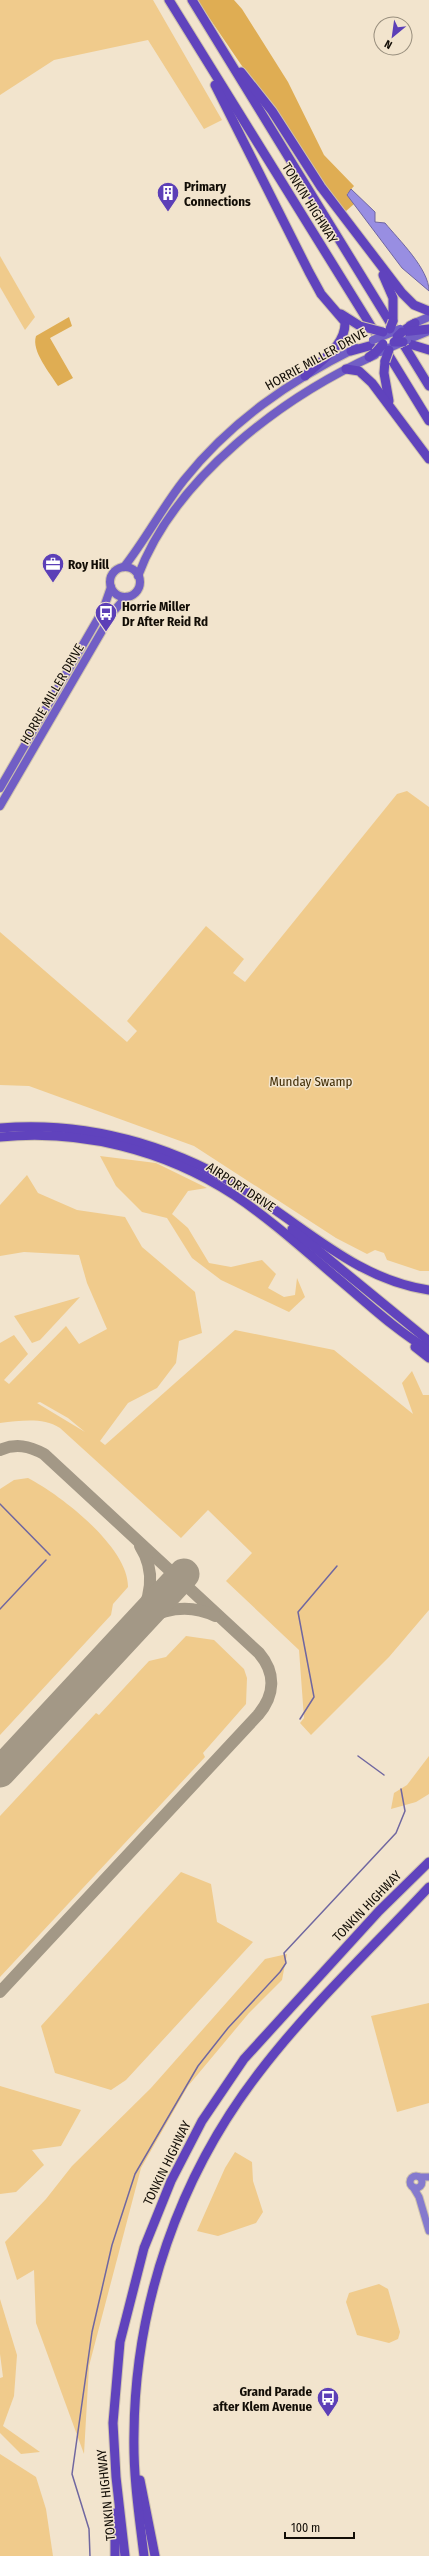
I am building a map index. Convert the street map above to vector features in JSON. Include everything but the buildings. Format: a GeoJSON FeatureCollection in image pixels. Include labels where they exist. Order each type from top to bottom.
{"type":"FeatureCollection","features":[{"type":"Feature","properties":{"kind":"highway","name":"TONKIN HIGHWAY"},"geometry":{"type":"LineString","coordinates":[[169,0],[429,421]]}},
{"type":"Feature","properties":{"kind":"highway","name":"TONKIN HIGHWAY"},"geometry":{"type":"LineString","coordinates":[[192,0],[429,386]]}},
{"type":"Feature","properties":{"kind":"highway"},"geometry":{"type":"LineString","coordinates":[[187,30],[309,272],[321,294],[345,322],[342,338],[335,348],[305,376]]}},
{"type":"Feature","properties":{"kind":"highway"},"geometry":{"type":"LineString","coordinates":[[218,42],[272,111],[321,186],[375,259],[407,299],[429,311]]}},
{"type":"Feature","properties":{"kind":"highway"},"geometry":{"type":"LineString","coordinates":[[375,259],[391,291],[399,337],[429,380]]}},
{"type":"Feature","properties":{"kind":"highway"},"geometry":{"type":"LineString","coordinates":[[338,312],[360,326],[399,337],[429,350]]}},
{"type":"Feature","properties":{"kind":"highway"},"geometry":{"type":"LineString","coordinates":[[391,406],[385,386],[384,366],[399,337],[415,323]]}},
{"type":"Feature","properties":{"kind":"highway"},"geometry":{"type":"LineString","coordinates":[[351,351],[373,350],[399,337],[429,330]]}},
{"type":"Feature","properties":{"kind":"highway"},"geometry":{"type":"LineString","coordinates":[[346,369],[356,369],[363,373],[391,406],[429,459]]}},
{"type":"Feature","properties":{"kind":"highway","name":"AIRPORT DRIVE"},"geometry":{"type":"LineString","coordinates":[[0,1128],[52,1127],[104,1133],[157,1148],[209,1171]]}},
{"type":"Feature","properties":{"kind":"highway","name":"AIRPORT DRIVE"},"geometry":{"type":"LineString","coordinates":[[0,1137],[47,1136],[94,1140],[136,1150],[188,1169],[221,1187],[250,1206],[366,1301],[429,1350]]}},
{"type":"Feature","properties":{"kind":"highway"},"geometry":{"type":"LineString","coordinates":[[209,1171],[251,1194],[362,1268],[397,1283],[429,1290]]}},
{"type":"Feature","properties":{"kind":"highway"},"geometry":{"type":"LineString","coordinates":[[209,1171],[242,1191],[276,1216],[429,1340]]}},
{"type":"Feature","properties":{"kind":"highway"},"geometry":{"type":"LineString","coordinates":[[366,1301],[393,1329],[429,1358]]}},
{"type":"Feature","properties":{"kind":"highway"},"geometry":{"type":"LineString","coordinates":[[405,1884],[429,1856]]}},
{"type":"Feature","properties":{"kind":"highway","name":"TONKIN HIGHWAY"},"geometry":{"type":"LineString","coordinates":[[126,2556],[116,2477],[113,2423],[120,2342],[144,2248],[171,2181],[202,2121],[244,2059],[405,1884],[429,1862]]}},
{"type":"Feature","properties":{"kind":"highway"},"geometry":{"type":"LineString","coordinates":[[144,2556],[136,2492],[134,2450],[137,2373],[153,2289],[177,2215],[208,2150],[230,2114],[272,2056],[429,1887]]}},
{"type":"Feature","properties":{"kind":"highway"},"geometry":{"type":"LineString","coordinates":[[134,2450],[155,2556]]}},
{"type":"Feature","properties":{"kind":"highway"},"geometry":{"type":"LineString","coordinates":[[115,2556],[116,2477]]}},
{"type":"Feature","properties":{"kind":"main road"},"geometry":{"type":"LineString","coordinates":[[415,323],[429,318]]}},
{"type":"Feature","properties":{"kind":"main road","name":"HORRIE MILLER DRIVE"},"geometry":{"type":"LineString","coordinates":[[0,806],[113,612],[126,596],[132,595],[138,588],[138,576],[146,556],[169,521],[194,488],[224,456],[286,404],[346,369],[373,350]]}},
{"type":"Feature","properties":{"kind":"main road","name":"HORRIE MILLER DRIVE"},"geometry":{"type":"LineString","coordinates":[[0,788],[103,610],[111,587],[113,574],[124,567],[135,556],[184,480],[213,446],[253,410],[305,376],[351,351]]}},
{"type":"Feature","properties":{"kind":"main road"},"geometry":{"type":"LineString","coordinates":[[124,567],[133,569],[138,576]]}},
{"type":"Feature","properties":{"kind":"main road"},"geometry":{"type":"LineString","coordinates":[[111,587],[117,594],[126,596]]}},
{"type":"Feature","properties":{"kind":"street"},"geometry":{"type":"LineString","coordinates":[[429,2178],[419,2183],[419,2197],[429,2231]]}},
{"type":"Feature","properties":{"kind":"green space"},"geometry":{"type":"Polygon","coordinates":[[[0,0],[153,0],[222,120],[204,129],[148,40],[54,60],[0,95],[0,0]]]}},
{"type":"Feature","properties":{"kind":"green space"},"geometry":{"type":"Polygon","coordinates":[[[0,256],[35,317],[25,330],[0,287],[0,256]]]}},
{"type":"Feature","properties":{"kind":"green space","name":"Munday Swamp"},"geometry":{"type":"Polygon","coordinates":[[[407,791],[429,807],[429,1271],[420,1271],[387,1260],[384,1253],[375,1250],[367,1254],[336,1238],[194,1146],[29,1086],[0,1085],[0,932],[127,1042],[137,1031],[127,1021],[206,926],[244,959],[233,973],[245,982],[397,794],[407,791]]]}},
{"type":"Feature","properties":{"kind":"green space"},"geometry":{"type":"Polygon","coordinates":[[[100,1156],[156,1163],[207,1188],[188,1191],[172,1214],[188,1228],[209,1263],[231,1267],[262,1260],[276,1274],[268,1288],[284,1297],[295,1295],[297,1278],[305,1297],[289,1312],[221,1280],[192,1258],[167,1218],[142,1212],[116,1186],[100,1156]]]}},
{"type":"Feature","properties":{"kind":"green space"},"geometry":{"type":"Polygon","coordinates":[[[27,1175],[38,1193],[77,1210],[125,1217],[142,1247],[195,1292],[202,1333],[179,1341],[176,1363],[157,1388],[128,1403],[100,1441],[105,1445],[235,1330],[334,1350],[413,1414],[402,1383],[412,1371],[423,1395],[429,1395],[429,1610],[389,1657],[311,1735],[300,1723],[304,1718],[299,1650],[226,1581],[252,1553],[208,1510],[181,1538],[60,1428],[46,1422],[39,1421],[0,1423],[0,1343],[14,1335],[28,1354],[4,1380],[9,1384],[66,1326],[79,1344],[107,1329],[87,1283],[79,1255],[24,1252],[0,1256],[0,1205],[27,1175]],[[40,1402],[37,1403],[85,1432],[68,1418],[40,1402]]]}},
{"type":"Feature","properties":{"kind":"green space"},"geometry":{"type":"Polygon","coordinates":[[[80,1297],[40,1340],[32,1343],[14,1316],[80,1297]]]}},
{"type":"Feature","properties":{"kind":"green space"},"geometry":{"type":"Polygon","coordinates":[[[28,1478],[58,1497],[91,1524],[106,1540],[117,1556],[125,1572],[128,1587],[113,1604],[111,1615],[0,1735],[0,1489],[14,1480],[28,1478]]]}},
{"type":"Feature","properties":{"kind":"green space"},"geometry":{"type":"Polygon","coordinates":[[[186,1636],[214,1640],[244,1669],[247,1678],[246,1704],[203,1753],[205,1757],[0,1977],[0,1816],[96,1713],[99,1715],[149,1661],[166,1657],[186,1636]]]}},
{"type":"Feature","properties":{"kind":"green space"},"geometry":{"type":"Polygon","coordinates":[[[429,1756],[429,1794],[416,1802],[391,1809],[394,1793],[407,1785],[429,1756]]]}},
{"type":"Feature","properties":{"kind":"green space"},"geometry":{"type":"Polygon","coordinates":[[[181,1872],[211,1884],[217,1922],[253,1942],[126,2080],[111,2090],[55,2073],[41,2026],[181,1872]]]}},
{"type":"Feature","properties":{"kind":"green space"},"geometry":{"type":"Polygon","coordinates":[[[287,1954],[282,1980],[249,2013],[188,2086],[141,2168],[89,2366],[84,2454],[36,2323],[34,2270],[17,2280],[5,2242],[46,2199],[72,2166],[151,2088],[265,1959],[287,1954]]]}},
{"type":"Feature","properties":{"kind":"green space"},"geometry":{"type":"Polygon","coordinates":[[[429,2003],[429,2103],[397,2112],[371,2016],[429,2003]]]}},
{"type":"Feature","properties":{"kind":"green space"},"geometry":{"type":"Polygon","coordinates":[[[0,2086],[81,2110],[61,2146],[32,2150],[44,2165],[16,2192],[0,2194],[0,2086]]]}},
{"type":"Feature","properties":{"kind":"green space"},"geometry":{"type":"Polygon","coordinates":[[[235,2152],[252,2162],[253,2181],[263,2212],[256,2223],[218,2236],[197,2231],[225,2168],[235,2152]]]}},
{"type":"Feature","properties":{"kind":"green space"},"geometry":{"type":"Polygon","coordinates":[[[379,2284],[388,2289],[400,2332],[398,2339],[389,2343],[357,2335],[346,2302],[349,2293],[379,2284]]]}},
{"type":"Feature","properties":{"kind":"green space"},"geometry":{"type":"Polygon","coordinates":[[[0,2299],[17,2355],[14,2396],[3,2426],[40,2452],[21,2454],[0,2433],[0,2378],[3,2377],[0,2354],[0,2299]]]}},
{"type":"Feature","properties":{"kind":"green space"},"geometry":{"type":"Polygon","coordinates":[[[0,2454],[36,2477],[46,2509],[53,2556],[0,2556],[0,2454]]]}},
{"type":"Feature","properties":{"kind":"shaded area"},"geometry":{"type":"Polygon","coordinates":[[[197,0],[234,0],[242,9],[288,82],[324,155],[354,186],[347,194],[354,204],[345,212],[322,183],[197,0]]]}},
{"type":"Feature","properties":{"kind":"shaded area"},"geometry":{"type":"Polygon","coordinates":[[[351,189],[375,212],[375,222],[385,223],[419,264],[428,282],[429,291],[402,268],[347,195],[351,189]]]}},
{"type":"Feature","properties":{"kind":"shaded area"},"geometry":{"type":"Polygon","coordinates":[[[69,317],[72,326],[50,338],[73,378],[58,386],[39,355],[35,342],[36,336],[69,317]]]}},
{"type":"Feature","properties":{"kind":"waterway"},"geometry":{"type":"LineString","coordinates":[[0,1504],[50,1555]]}},
{"type":"Feature","properties":{"kind":"waterway"},"geometry":{"type":"LineString","coordinates":[[0,1609],[46,1560]]}},
{"type":"Feature","properties":{"kind":"waterway"},"geometry":{"type":"LineString","coordinates":[[300,1719],[314,1697],[298,1612],[337,1566]]}},
{"type":"Feature","properties":{"kind":"waterway"},"geometry":{"type":"LineString","coordinates":[[358,1756],[384,1775]]}},
{"type":"Feature","properties":{"kind":"waterway"},"geometry":{"type":"LineString","coordinates":[[90,2556],[89,2529],[72,2474],[92,2332],[112,2245],[135,2174],[198,2066],[228,2028],[280,1972],[286,1963],[284,1953],[396,1833],[405,1811],[401,1789]]}},
{"type":"Feature","properties":{"kind":"taxiway"},"geometry":{"type":"LineString","coordinates":[[0,1450],[22,1446],[44,1454],[259,1653],[265,1661],[271,1676],[268,1700],[258,1715],[0,1992]]}},
{"type":"Feature","properties":{"kind":"taxiway"},"geometry":{"type":"LineString","coordinates":[[133,1629],[144,1609],[150,1588],[149,1567],[140,1546]]}},
{"type":"Feature","properties":{"kind":"taxiway"},"geometry":{"type":"LineString","coordinates":[[137,1626],[155,1615],[175,1609],[195,1610],[215,1616]]}},
{"type":"Feature","properties":{"kind":"runway"},"geometry":{"type":"LineString","coordinates":[[0,1772],[184,1574]]}},
{"type":"Feature","properties":{"kind":"place","name":"Primary Connections"},"geometry":{"type":"Point","coordinates":[168,212]}},
{"type":"Feature","properties":{"kind":"place","name":"Roy Hill"},"geometry":{"type":"Point","coordinates":[53,584]}},
{"type":"Feature","properties":{"kind":"place","name":"Horrie Miller Dr After Reid Rd"},"geometry":{"type":"Point","coordinates":[106,632]}},
{"type":"Feature","properties":{"kind":"place","name":"Grand Parade after Klem Avenue"},"geometry":{"type":"Point","coordinates":[328,2418]}}]}
